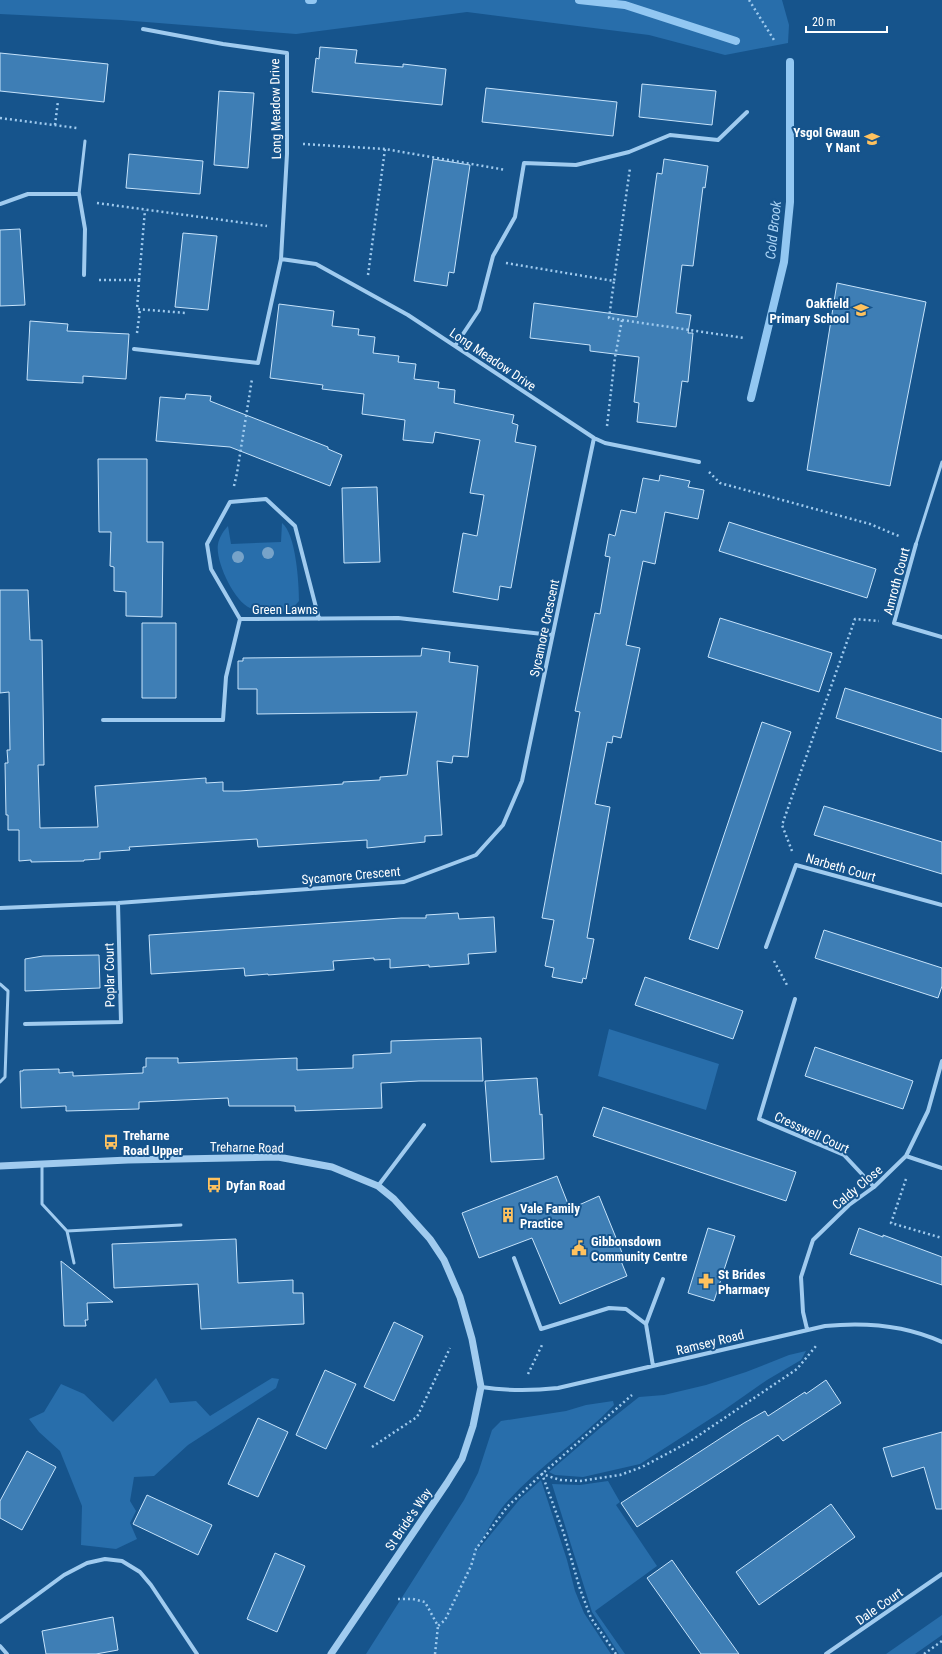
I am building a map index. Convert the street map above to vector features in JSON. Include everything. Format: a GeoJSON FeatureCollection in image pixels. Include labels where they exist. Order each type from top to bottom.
{"type":"FeatureCollection","features":[{"type":"Feature","properties":{"kind":"street","name":"Long Meadow Drive"},"geometry":{"type":"LineString","coordinates":[[144,30],[223,44],[287,53],[286,143],[281,259],[258,363],[254,362]]}},
{"type":"Feature","properties":{"kind":"street"},"geometry":{"type":"LineString","coordinates":[[455,346],[479,310],[492,261],[515,217],[524,163],[576,164],[632,151],[670,135],[718,140],[747,112]]}},
{"type":"Feature","properties":{"kind":"street"},"geometry":{"type":"LineString","coordinates":[[0,204],[28,194],[79,194],[85,229],[84,274]]}},
{"type":"Feature","properties":{"kind":"street","name":"Long Meadow Drive"},"geometry":{"type":"LineString","coordinates":[[281,259],[316,264],[408,315],[594,438],[605,443],[699,462]]}},
{"type":"Feature","properties":{"kind":"street"},"geometry":{"type":"LineString","coordinates":[[134,349],[254,362]]}},
{"type":"Feature","properties":{"kind":"street","name":"Sycamore Crescent"},"geometry":{"type":"LineString","coordinates":[[0,908],[118,903],[404,882],[476,855],[503,825],[522,781],[594,438]]}},
{"type":"Feature","properties":{"kind":"street"},"geometry":{"type":"LineString","coordinates":[[240,618],[211,569],[207,544],[230,502],[266,499],[295,526],[319,619]]}},
{"type":"Feature","properties":{"kind":"street","name":"Amroth Court"},"geometry":{"type":"LineString","coordinates":[[916,544],[894,623],[942,637]]}},
{"type":"Feature","properties":{"kind":"street","name":"Green Lawns"},"geometry":{"type":"LineString","coordinates":[[103,720],[223,720],[226,677],[240,618],[398,618],[552,636]]}},
{"type":"Feature","properties":{"kind":"street","name":"Narbeth Court"},"geometry":{"type":"LineString","coordinates":[[766,947],[796,865],[942,905]]}},
{"type":"Feature","properties":{"kind":"street","name":"Poplar Court"},"geometry":{"type":"LineString","coordinates":[[25,1024],[121,1022],[118,903]]}},
{"type":"Feature","properties":{"kind":"street","name":"Cresswell Court"},"geometry":{"type":"LineString","coordinates":[[795,999],[759,1119],[844,1155],[874,1187]]}},
{"type":"Feature","properties":{"kind":"street","name":"Caldy Close"},"geometry":{"type":"LineString","coordinates":[[806,1329],[803,1312],[801,1277],[813,1240],[849,1205],[874,1187],[906,1156],[928,1111],[942,1061]]}},
{"type":"Feature","properties":{"kind":"street"},"geometry":{"type":"LineString","coordinates":[[378,1186],[424,1125]]}},
{"type":"Feature","properties":{"kind":"street"},"geometry":{"type":"LineString","coordinates":[[906,1156],[942,1168]]}},
{"type":"Feature","properties":{"kind":"street","name":"Treharne Road"},"geometry":{"type":"LineString","coordinates":[[0,1166],[128,1160],[278,1157],[332,1166],[378,1186],[394,1199],[430,1239],[444,1260],[462,1304],[472,1339],[481,1387]]}},
{"type":"Feature","properties":{"kind":"street"},"geometry":{"type":"LineString","coordinates":[[514,1258],[542,1329],[609,1308],[626,1309],[646,1324]]}},
{"type":"Feature","properties":{"kind":"street"},"geometry":{"type":"LineString","coordinates":[[653,1366],[646,1324],[663,1279]]}},
{"type":"Feature","properties":{"kind":"street","name":"Ramsey Road"},"geometry":{"type":"LineString","coordinates":[[481,1387],[502,1391],[528,1391],[558,1388],[806,1329],[845,1324],[878,1325],[905,1330],[930,1336],[942,1342]]}},
{"type":"Feature","properties":{"kind":"street","name":"St Bride's Way"},"geometry":{"type":"LineString","coordinates":[[331,1654],[443,1490],[462,1459],[473,1426],[481,1387]]}},
{"type":"Feature","properties":{"kind":"street"},"geometry":{"type":"LineString","coordinates":[[0,1622],[64,1575],[87,1563],[105,1559],[122,1562],[140,1572],[151,1585],[197,1654]]}},
{"type":"Feature","properties":{"kind":"street","name":"Dale Court"},"geometry":{"type":"LineString","coordinates":[[826,1654],[942,1574]]}},
{"type":"Feature","properties":{"kind":"street"},"geometry":{"type":"LineString","coordinates":[[0,1646],[7,1654]]}},
{"type":"Feature","properties":{"kind":"lane"},"geometry":{"type":"LineString","coordinates":[[79,194],[85,141]]}},
{"type":"Feature","properties":{"kind":"lane"},"geometry":{"type":"LineString","coordinates":[[916,544],[942,462]]}},
{"type":"Feature","properties":{"kind":"lane"},"geometry":{"type":"LineString","coordinates":[[0,984],[8,991],[5,1077],[0,1082]]}},
{"type":"Feature","properties":{"kind":"lane"},"geometry":{"type":"LineString","coordinates":[[42,1164],[42,1204],[67,1232],[74,1263]]}},
{"type":"Feature","properties":{"kind":"lane"},"geometry":{"type":"LineString","coordinates":[[67,1232],[181,1225]]}},
{"type":"Feature","properties":{"kind":"path"},"geometry":{"type":"LineString","coordinates":[[749,0],[774,40]]}},
{"type":"Feature","properties":{"kind":"path"},"geometry":{"type":"LineString","coordinates":[[55,125],[58,100]]}},
{"type":"Feature","properties":{"kind":"path"},"geometry":{"type":"LineString","coordinates":[[0,118],[80,128],[85,141]]}},
{"type":"Feature","properties":{"kind":"path"},"geometry":{"type":"LineString","coordinates":[[286,143],[385,148],[523,172]]}},
{"type":"Feature","properties":{"kind":"path"},"geometry":{"type":"LineString","coordinates":[[366,291],[385,148]]}},
{"type":"Feature","properties":{"kind":"path"},"geometry":{"type":"LineString","coordinates":[[632,151],[609,318],[744,338]]}},
{"type":"Feature","properties":{"kind":"path"},"geometry":{"type":"LineString","coordinates":[[79,194],[93,203],[283,228]]}},
{"type":"Feature","properties":{"kind":"path"},"geometry":{"type":"LineString","coordinates":[[134,349],[140,310],[137,309],[145,210]]}},
{"type":"Feature","properties":{"kind":"path"},"geometry":{"type":"LineString","coordinates":[[492,261],[614,281]]}},
{"type":"Feature","properties":{"kind":"path"},"geometry":{"type":"LineString","coordinates":[[84,274],[83,280],[139,280]]}},
{"type":"Feature","properties":{"kind":"path"},"geometry":{"type":"LineString","coordinates":[[140,310],[186,313]]}},
{"type":"Feature","properties":{"kind":"path"},"geometry":{"type":"LineString","coordinates":[[605,443],[615,356],[622,320]]}},
{"type":"Feature","properties":{"kind":"path"},"geometry":{"type":"LineString","coordinates":[[230,502],[237,473],[254,362]]}},
{"type":"Feature","properties":{"kind":"path"},"geometry":{"type":"LineString","coordinates":[[699,462],[720,483],[870,524],[916,544]]}},
{"type":"Feature","properties":{"kind":"path"},"geometry":{"type":"LineString","coordinates":[[796,865],[782,825],[855,618],[894,623]]}},
{"type":"Feature","properties":{"kind":"path"},"geometry":{"type":"LineString","coordinates":[[766,947],[795,999]]}},
{"type":"Feature","properties":{"kind":"path"},"geometry":{"type":"LineString","coordinates":[[916,1159],[901,1191],[891,1223],[942,1238]]}},
{"type":"Feature","properties":{"kind":"path"},"geometry":{"type":"LineString","coordinates":[[527,1375],[543,1343],[542,1329]]}},
{"type":"Feature","properties":{"kind":"path"},"geometry":{"type":"LineString","coordinates":[[542,1474],[560,1480],[580,1481],[620,1475],[642,1468],[689,1442],[797,1369],[816,1346]]}},
{"type":"Feature","properties":{"kind":"path"},"geometry":{"type":"LineString","coordinates":[[372,1447],[417,1416],[450,1348]]}},
{"type":"Feature","properties":{"kind":"path"},"geometry":{"type":"LineString","coordinates":[[438,1626],[445,1620],[471,1566],[476,1549],[507,1507],[542,1474],[632,1395]]}},
{"type":"Feature","properties":{"kind":"path"},"geometry":{"type":"LineString","coordinates":[[542,1474],[564,1534],[580,1589],[591,1618],[616,1654]]}},
{"type":"Feature","properties":{"kind":"path"},"geometry":{"type":"LineString","coordinates":[[398,1599],[413,1599],[425,1602],[438,1626],[435,1654]]}},
{"type":"Feature","properties":{"kind":"path"},"geometry":{"type":"LineString","coordinates":[[924,1654],[942,1641]]}},
{"type":"Feature","properties":{"kind":"shaded area"},"geometry":{"type":"Polygon","coordinates":[[[0,0],[782,0],[789,25],[788,43],[725,55],[649,35],[467,12],[296,34],[121,20],[0,14],[0,0]]]}},
{"type":"Feature","properties":{"kind":"shaded area"},"geometry":{"type":"Polygon","coordinates":[[[282,523],[291,537],[294,548],[299,601],[290,611],[275,612],[250,608],[238,597],[227,580],[219,560],[219,539],[228,526],[231,544],[281,542],[282,523]]]}},
{"type":"Feature","properties":{"kind":"shaded area"},"geometry":{"type":"Polygon","coordinates":[[[609,1029],[719,1064],[706,1110],[598,1076],[609,1029]]]}},
{"type":"Feature","properties":{"kind":"shaded area"},"geometry":{"type":"Polygon","coordinates":[[[806,1351],[801,1360],[767,1380],[724,1410],[640,1464],[583,1477],[555,1475],[549,1472],[639,1397],[664,1395],[706,1385],[746,1372],[789,1355],[806,1351]]]}},
{"type":"Feature","properties":{"kind":"shaded area"},"geometry":{"type":"Polygon","coordinates":[[[156,1378],[170,1403],[196,1401],[210,1416],[272,1378],[279,1379],[276,1388],[188,1445],[154,1476],[134,1477],[130,1501],[136,1511],[130,1523],[137,1539],[116,1549],[81,1545],[82,1506],[60,1451],[39,1432],[29,1419],[44,1412],[61,1384],[84,1394],[113,1422],[156,1378]]]}},
{"type":"Feature","properties":{"kind":"shaded area"},"geometry":{"type":"Polygon","coordinates":[[[613,1401],[614,1405],[601,1418],[531,1478],[505,1504],[493,1521],[477,1551],[520,1499],[541,1480],[567,1560],[575,1591],[584,1613],[611,1654],[366,1654],[464,1500],[478,1473],[492,1430],[501,1421],[566,1411],[586,1405],[613,1401]]]}},
{"type":"Feature","properties":{"kind":"shaded area"},"geometry":{"type":"Polygon","coordinates":[[[608,1481],[620,1502],[616,1505],[657,1566],[595,1611],[625,1654],[619,1654],[592,1612],[552,1484],[580,1485],[608,1481]]]}},
{"type":"Feature","properties":{"kind":"shaded area"},"geometry":{"type":"Polygon","coordinates":[[[942,1615],[942,1635],[915,1654],[886,1654],[942,1615]]]}},
{"type":"Feature","properties":{"kind":"building"},"geometry":{"type":"Polygon","coordinates":[[[320,47],[357,50],[355,63],[403,67],[403,64],[446,69],[442,105],[312,92],[316,58],[319,59],[320,47]]]}},
{"type":"Feature","properties":{"kind":"building"},"geometry":{"type":"Polygon","coordinates":[[[0,53],[108,64],[104,102],[0,91],[0,53]]]}},
{"type":"Feature","properties":{"kind":"building"},"geometry":{"type":"Polygon","coordinates":[[[642,84],[716,91],[712,125],[639,117],[642,84]]]}},
{"type":"Feature","properties":{"kind":"building"},"geometry":{"type":"Polygon","coordinates":[[[486,88],[617,102],[613,136],[482,122],[486,88]]]}},
{"type":"Feature","properties":{"kind":"building"},"geometry":{"type":"Polygon","coordinates":[[[219,91],[254,93],[248,168],[214,165],[219,91]]]}},
{"type":"Feature","properties":{"kind":"building"},"geometry":{"type":"Polygon","coordinates":[[[129,154],[203,161],[200,194],[126,188],[129,154]]]}},
{"type":"Feature","properties":{"kind":"building"},"geometry":{"type":"Polygon","coordinates":[[[433,159],[470,165],[454,273],[449,272],[447,286],[414,281],[433,159]]]}},
{"type":"Feature","properties":{"kind":"building"},"geometry":{"type":"Polygon","coordinates":[[[664,159],[708,166],[705,188],[703,187],[693,266],[682,265],[676,313],[691,315],[688,333],[693,333],[688,382],[682,381],[676,427],[637,422],[639,403],[634,402],[639,357],[590,351],[590,345],[530,338],[534,303],[637,317],[657,173],[662,174],[664,159]]]}},
{"type":"Feature","properties":{"kind":"building"},"geometry":{"type":"Polygon","coordinates":[[[20,229],[25,305],[0,306],[0,230],[20,229]]]}},
{"type":"Feature","properties":{"kind":"building"},"geometry":{"type":"Polygon","coordinates":[[[183,233],[217,236],[208,310],[175,307],[183,233]]]}},
{"type":"Feature","properties":{"kind":"building"},"geometry":{"type":"Polygon","coordinates":[[[837,283],[926,302],[890,486],[807,470],[837,283]]]}},
{"type":"Feature","properties":{"kind":"building"},"geometry":{"type":"Polygon","coordinates":[[[279,304],[334,311],[332,326],[359,329],[358,335],[375,337],[373,353],[399,356],[398,362],[416,364],[414,379],[439,382],[438,388],[455,390],[454,403],[514,415],[512,423],[518,425],[515,442],[536,446],[511,588],[500,586],[498,600],[453,592],[463,533],[477,536],[484,495],[470,493],[480,440],[435,432],[433,443],[403,440],[405,420],[362,414],[364,394],[322,389],[323,385],[270,378],[279,304]]]}},
{"type":"Feature","properties":{"kind":"building"},"geometry":{"type":"Polygon","coordinates":[[[30,321],[68,324],[67,331],[129,334],[126,379],[83,376],[83,383],[27,380],[30,321]]]}},
{"type":"Feature","properties":{"kind":"building"},"geometry":{"type":"Polygon","coordinates":[[[186,394],[211,396],[210,401],[328,447],[328,449],[342,455],[330,486],[230,447],[156,441],[160,397],[185,399],[186,394]]]}},
{"type":"Feature","properties":{"kind":"building"},"geometry":{"type":"Polygon","coordinates":[[[98,459],[147,459],[147,542],[163,542],[162,617],[126,616],[126,592],[114,591],[114,567],[110,566],[111,532],[99,532],[98,459]]]}},
{"type":"Feature","properties":{"kind":"building"},"geometry":{"type":"Polygon","coordinates":[[[660,475],[690,481],[688,487],[704,490],[698,519],[665,512],[655,564],[643,561],[626,645],[640,648],[621,738],[613,736],[612,743],[607,742],[595,804],[610,807],[587,938],[594,939],[586,979],[583,978],[582,983],[552,977],[554,968],[545,966],[554,920],[542,918],[580,712],[575,711],[595,613],[600,614],[610,557],[605,556],[609,534],[615,536],[621,510],[636,513],[643,478],[659,481],[660,475]]]}},
{"type":"Feature","properties":{"kind":"building"},"geometry":{"type":"Polygon","coordinates":[[[377,487],[380,562],[344,563],[342,488],[377,487]]]}},
{"type":"Feature","properties":{"kind":"building"},"geometry":{"type":"Polygon","coordinates":[[[729,522],[876,569],[867,598],[719,551],[729,522]]]}},
{"type":"Feature","properties":{"kind":"building"},"geometry":{"type":"Polygon","coordinates":[[[0,590],[28,590],[30,640],[42,640],[44,765],[38,765],[40,828],[98,827],[95,786],[206,778],[206,783],[223,782],[223,791],[239,791],[343,784],[343,782],[380,780],[380,777],[407,775],[417,712],[257,714],[257,689],[238,689],[238,661],[243,661],[243,658],[421,656],[422,648],[450,652],[449,662],[478,666],[468,757],[453,756],[452,763],[437,761],[442,835],[425,836],[425,842],[367,848],[367,840],[258,847],[257,839],[129,847],[130,850],[100,852],[100,859],[84,861],[19,861],[19,830],[8,830],[8,815],[6,815],[5,763],[8,763],[7,750],[10,750],[9,692],[0,693],[0,590]]]}},
{"type":"Feature","properties":{"kind":"building"},"geometry":{"type":"Polygon","coordinates":[[[720,618],[832,653],[819,692],[708,657],[720,618]]]}},
{"type":"Feature","properties":{"kind":"building"},"geometry":{"type":"Polygon","coordinates":[[[142,623],[176,623],[176,698],[142,698],[142,623]]]}},
{"type":"Feature","properties":{"kind":"building"},"geometry":{"type":"Polygon","coordinates":[[[845,688],[942,719],[942,752],[836,718],[845,688]]]}},
{"type":"Feature","properties":{"kind":"building"},"geometry":{"type":"Polygon","coordinates":[[[762,722],[791,732],[718,949],[689,939],[762,722]]]}},
{"type":"Feature","properties":{"kind":"building"},"geometry":{"type":"Polygon","coordinates":[[[824,806],[942,842],[942,874],[814,835],[824,806]]]}},
{"type":"Feature","properties":{"kind":"building"},"geometry":{"type":"Polygon","coordinates":[[[458,913],[459,919],[494,917],[496,952],[468,954],[469,964],[429,967],[429,965],[390,968],[390,959],[374,960],[374,958],[333,961],[334,970],[268,975],[245,976],[244,968],[151,974],[149,935],[401,918],[426,918],[426,915],[458,913]]]}},
{"type":"Feature","properties":{"kind":"building"},"geometry":{"type":"Polygon","coordinates":[[[824,930],[942,968],[942,986],[938,998],[815,958],[824,930]]]}},
{"type":"Feature","properties":{"kind":"building"},"geometry":{"type":"Polygon","coordinates":[[[99,955],[100,988],[25,991],[25,959],[43,956],[99,955]]]}},
{"type":"Feature","properties":{"kind":"building"},"geometry":{"type":"Polygon","coordinates":[[[645,977],[743,1011],[733,1039],[635,1005],[645,977]]]}},
{"type":"Feature","properties":{"kind":"building"},"geometry":{"type":"Polygon","coordinates":[[[481,1038],[483,1081],[419,1081],[381,1083],[382,1108],[295,1111],[295,1106],[229,1106],[228,1098],[139,1102],[139,1109],[66,1111],[66,1106],[21,1108],[20,1071],[23,1070],[59,1069],[59,1073],[73,1072],[73,1076],[143,1073],[143,1067],[146,1067],[146,1058],[178,1058],[178,1063],[297,1058],[297,1070],[353,1068],[353,1055],[391,1053],[391,1041],[481,1038]]]}},
{"type":"Feature","properties":{"kind":"building"},"geometry":{"type":"Polygon","coordinates":[[[815,1047],[913,1081],[903,1109],[805,1076],[815,1047]]]}},
{"type":"Feature","properties":{"kind":"building"},"geometry":{"type":"Polygon","coordinates":[[[537,1078],[540,1115],[542,1114],[544,1159],[491,1162],[485,1081],[537,1078]]]}},
{"type":"Feature","properties":{"kind":"building"},"geometry":{"type":"Polygon","coordinates":[[[603,1107],[796,1172],[786,1201],[593,1136],[603,1107]]]}},
{"type":"Feature","properties":{"kind":"building"},"geometry":{"type":"Polygon","coordinates":[[[557,1176],[570,1209],[599,1196],[625,1260],[621,1261],[627,1276],[560,1304],[532,1238],[479,1258],[462,1213],[557,1176]]]}},
{"type":"Feature","properties":{"kind":"building"},"geometry":{"type":"Polygon","coordinates":[[[708,1228],[735,1236],[714,1301],[688,1293],[708,1228]]]}},
{"type":"Feature","properties":{"kind":"building"},"geometry":{"type":"Polygon","coordinates":[[[859,1228],[883,1237],[883,1235],[942,1257],[942,1285],[850,1254],[859,1228]]]}},
{"type":"Feature","properties":{"kind":"building"},"geometry":{"type":"Polygon","coordinates":[[[236,1239],[238,1283],[293,1280],[293,1293],[303,1293],[304,1324],[201,1329],[198,1284],[114,1288],[112,1244],[236,1239]]]}},
{"type":"Feature","properties":{"kind":"building"},"geometry":{"type":"Polygon","coordinates":[[[61,1261],[113,1302],[87,1303],[88,1320],[85,1320],[86,1326],[64,1326],[61,1261]]]}},
{"type":"Feature","properties":{"kind":"building"},"geometry":{"type":"Polygon","coordinates":[[[394,1322],[423,1336],[394,1401],[364,1387],[394,1322]]]}},
{"type":"Feature","properties":{"kind":"building"},"geometry":{"type":"Polygon","coordinates":[[[325,1370],[356,1384],[326,1449],[296,1435],[325,1370]]]}},
{"type":"Feature","properties":{"kind":"building"},"geometry":{"type":"Polygon","coordinates":[[[826,1380],[841,1403],[783,1441],[778,1435],[637,1527],[621,1503],[744,1423],[765,1411],[768,1416],[805,1392],[806,1394],[826,1380]]]}},
{"type":"Feature","properties":{"kind":"building"},"geometry":{"type":"Polygon","coordinates":[[[258,1418],[288,1432],[258,1497],[228,1484],[258,1418]]]}},
{"type":"Feature","properties":{"kind":"building"},"geometry":{"type":"Polygon","coordinates":[[[942,1432],[942,1509],[936,1509],[924,1467],[892,1477],[883,1448],[942,1432]]]}},
{"type":"Feature","properties":{"kind":"building"},"geometry":{"type":"Polygon","coordinates":[[[27,1451],[56,1467],[22,1530],[0,1518],[0,1501],[27,1451]]]}},
{"type":"Feature","properties":{"kind":"building"},"geometry":{"type":"Polygon","coordinates":[[[147,1495],[212,1525],[198,1555],[133,1524],[147,1495]]]}},
{"type":"Feature","properties":{"kind":"building"},"geometry":{"type":"Polygon","coordinates":[[[831,1504],[855,1537],[759,1605],[736,1572],[831,1504]]]}},
{"type":"Feature","properties":{"kind":"building"},"geometry":{"type":"Polygon","coordinates":[[[275,1553],[305,1566],[277,1632],[247,1619],[275,1553]]]}},
{"type":"Feature","properties":{"kind":"building"},"geometry":{"type":"Polygon","coordinates":[[[672,1560],[739,1654],[701,1654],[647,1578],[672,1560]]]}},
{"type":"Feature","properties":{"kind":"building"},"geometry":{"type":"Polygon","coordinates":[[[113,1617],[118,1650],[96,1654],[46,1654],[42,1631],[113,1617]]]}},
{"type":"Feature","properties":{"kind":"waterway","name":"Cold Brook"},"geometry":{"type":"LineString","coordinates":[[579,0],[625,5],[736,41]]}},
{"type":"Feature","properties":{"kind":"waterway","name":"Cold Brook"},"geometry":{"type":"LineString","coordinates":[[751,398],[784,262],[790,202],[790,62]]}},
{"type":"Feature","properties":{"kind":"place","name":"Ysgol Gwaun Y Nant"},"geometry":{"type":"Point","coordinates":[872,139]}},
{"type":"Feature","properties":{"kind":"place","name":"Oakfield Primary School"},"geometry":{"type":"Point","coordinates":[861,310]}},
{"type":"Feature","properties":{"kind":"place","name":"Treharne Road Upper"},"geometry":{"type":"Point","coordinates":[111,1142]}},
{"type":"Feature","properties":{"kind":"place","name":"Dyfan Road"},"geometry":{"type":"Point","coordinates":[214,1185]}},
{"type":"Feature","properties":{"kind":"place","name":"Vale Family Practice"},"geometry":{"type":"Point","coordinates":[508,1215]}},
{"type":"Feature","properties":{"kind":"place","name":"Gibbonsdown Community Centre"},"geometry":{"type":"Point","coordinates":[579,1248]}},
{"type":"Feature","properties":{"kind":"place","name":"St Brides Pharmacy"},"geometry":{"type":"Point","coordinates":[706,1281]}}]}
